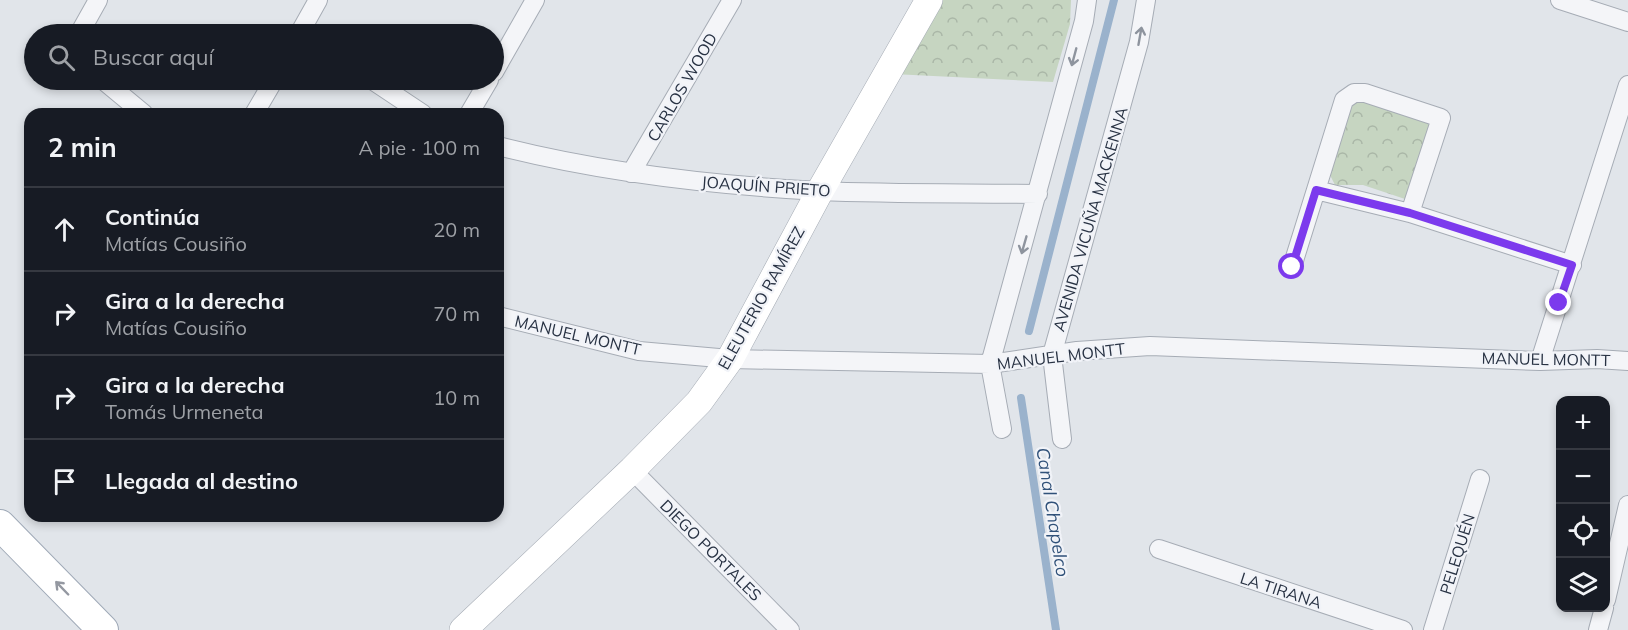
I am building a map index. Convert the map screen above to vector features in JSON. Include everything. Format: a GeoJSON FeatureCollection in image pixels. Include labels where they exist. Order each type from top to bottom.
{"type":"FeatureCollection","features":[{"type":"Feature","properties":{"kind":"main road"},"geometry":{"type":"LineString","coordinates":[[0,525],[103,630]]}},
{"type":"Feature","properties":{"kind":"street"},"geometry":{"type":"LineString","coordinates":[[85,24],[98,0]]}},
{"type":"Feature","properties":{"kind":"street"},"geometry":{"type":"LineString","coordinates":[[306,24],[318,0]]}},
{"type":"Feature","properties":{"kind":"street"},"geometry":{"type":"LineString","coordinates":[[504,54],[535,0]]}},
{"type":"Feature","properties":{"kind":"street","name":"CARLOS WOOD"},"geometry":{"type":"LineString","coordinates":[[632,173],[732,0]]}},
{"type":"Feature","properties":{"kind":"street","name":"ELEUTERIO RAMÍREZ"},"geometry":{"type":"LineString","coordinates":[[463,630],[632,470],[699,402],[730,359],[820,191],[929,0]]}},
{"type":"Feature","properties":{"kind":"street"},"geometry":{"type":"LineString","coordinates":[[1002,429],[990,364],[1038,194],[1087,0]]}},
{"type":"Feature","properties":{"kind":"street","name":"AVENIDA VICUÑA MACKENNA"},"geometry":{"type":"LineString","coordinates":[[1062,439],[1052,355],[1139,42],[1146,0]]}},
{"type":"Feature","properties":{"kind":"street"},"geometry":{"type":"LineString","coordinates":[[1560,0],[1628,22]]}},
{"type":"Feature","properties":{"kind":"street"},"geometry":{"type":"LineString","coordinates":[[1540,361],[1628,85]]}},
{"type":"Feature","properties":{"kind":"street"},"geometry":{"type":"LineString","coordinates":[[115,90],[137,108]]}},
{"type":"Feature","properties":{"kind":"street"},"geometry":{"type":"LineString","coordinates":[[258,108],[268,90]]}},
{"type":"Feature","properties":{"kind":"street"},"geometry":{"type":"LineString","coordinates":[[387,90],[414,108]]}},
{"type":"Feature","properties":{"kind":"street"},"geometry":{"type":"LineString","coordinates":[[473,108],[483,90]]}},
{"type":"Feature","properties":{"kind":"street"},"geometry":{"type":"LineString","coordinates":[[1292,267],[1344,100],[1354,93],[1365,93],[1441,118],[1410,213]]}},
{"type":"Feature","properties":{"kind":"street","name":"JOAQUÍN PRIETO"},"geometry":{"type":"LineString","coordinates":[[504,148],[548,159],[632,173],[716,183],[820,191],[1038,194]]}},
{"type":"Feature","properties":{"kind":"street"},"geometry":{"type":"LineString","coordinates":[[1316,190],[1410,213],[1572,265]]}},
{"type":"Feature","properties":{"kind":"street","name":"MANUEL MONTT"},"geometry":{"type":"LineString","coordinates":[[504,317],[639,351],[730,359],[990,364],[1052,355],[1150,346],[1540,361],[1597,359],[1628,361]]}},
{"type":"Feature","properties":{"kind":"street","name":"DIEGO PORTALES"},"geometry":{"type":"LineString","coordinates":[[632,470],[790,630]]}},
{"type":"Feature","properties":{"kind":"street","name":"PELEQUÉN"},"geometry":{"type":"LineString","coordinates":[[1433,630],[1480,479]]}},
{"type":"Feature","properties":{"kind":"street"},"geometry":{"type":"LineString","coordinates":[[1610,579],[1628,505]]}},
{"type":"Feature","properties":{"kind":"street","name":"LA TIRANA"},"geometry":{"type":"LineString","coordinates":[[1160,549],[1403,630]]}},
{"type":"Feature","properties":{"kind":"street"},"geometry":{"type":"LineString","coordinates":[[1598,630],[1603,612]]}},
{"type":"Feature","properties":{"kind":"green space"},"geometry":{"type":"Polygon","coordinates":[[[930,0],[1071,0],[1070,24],[1053,82],[893,74],[930,0]]]}},
{"type":"Feature","properties":{"kind":"green space"},"geometry":{"type":"Polygon","coordinates":[[[1360,98],[1426,120],[1433,132],[1408,200],[1363,185],[1335,185],[1328,171],[1347,107],[1360,98]]]}},
{"type":"Feature","properties":{"kind":"waterway"},"geometry":{"type":"LineString","coordinates":[[1029,331],[1114,0]]}},
{"type":"Feature","properties":{"kind":"waterway","name":"Canal Chapelco"},"geometry":{"type":"LineString","coordinates":[[1021,398],[1056,630]]}},
{"type":"Feature","properties":{"kind":"route"},"geometry":{"type":"LineString","coordinates":[[1292,267],[1316,190],[1410,213],[1572,265],[1559,303]]}}]}
